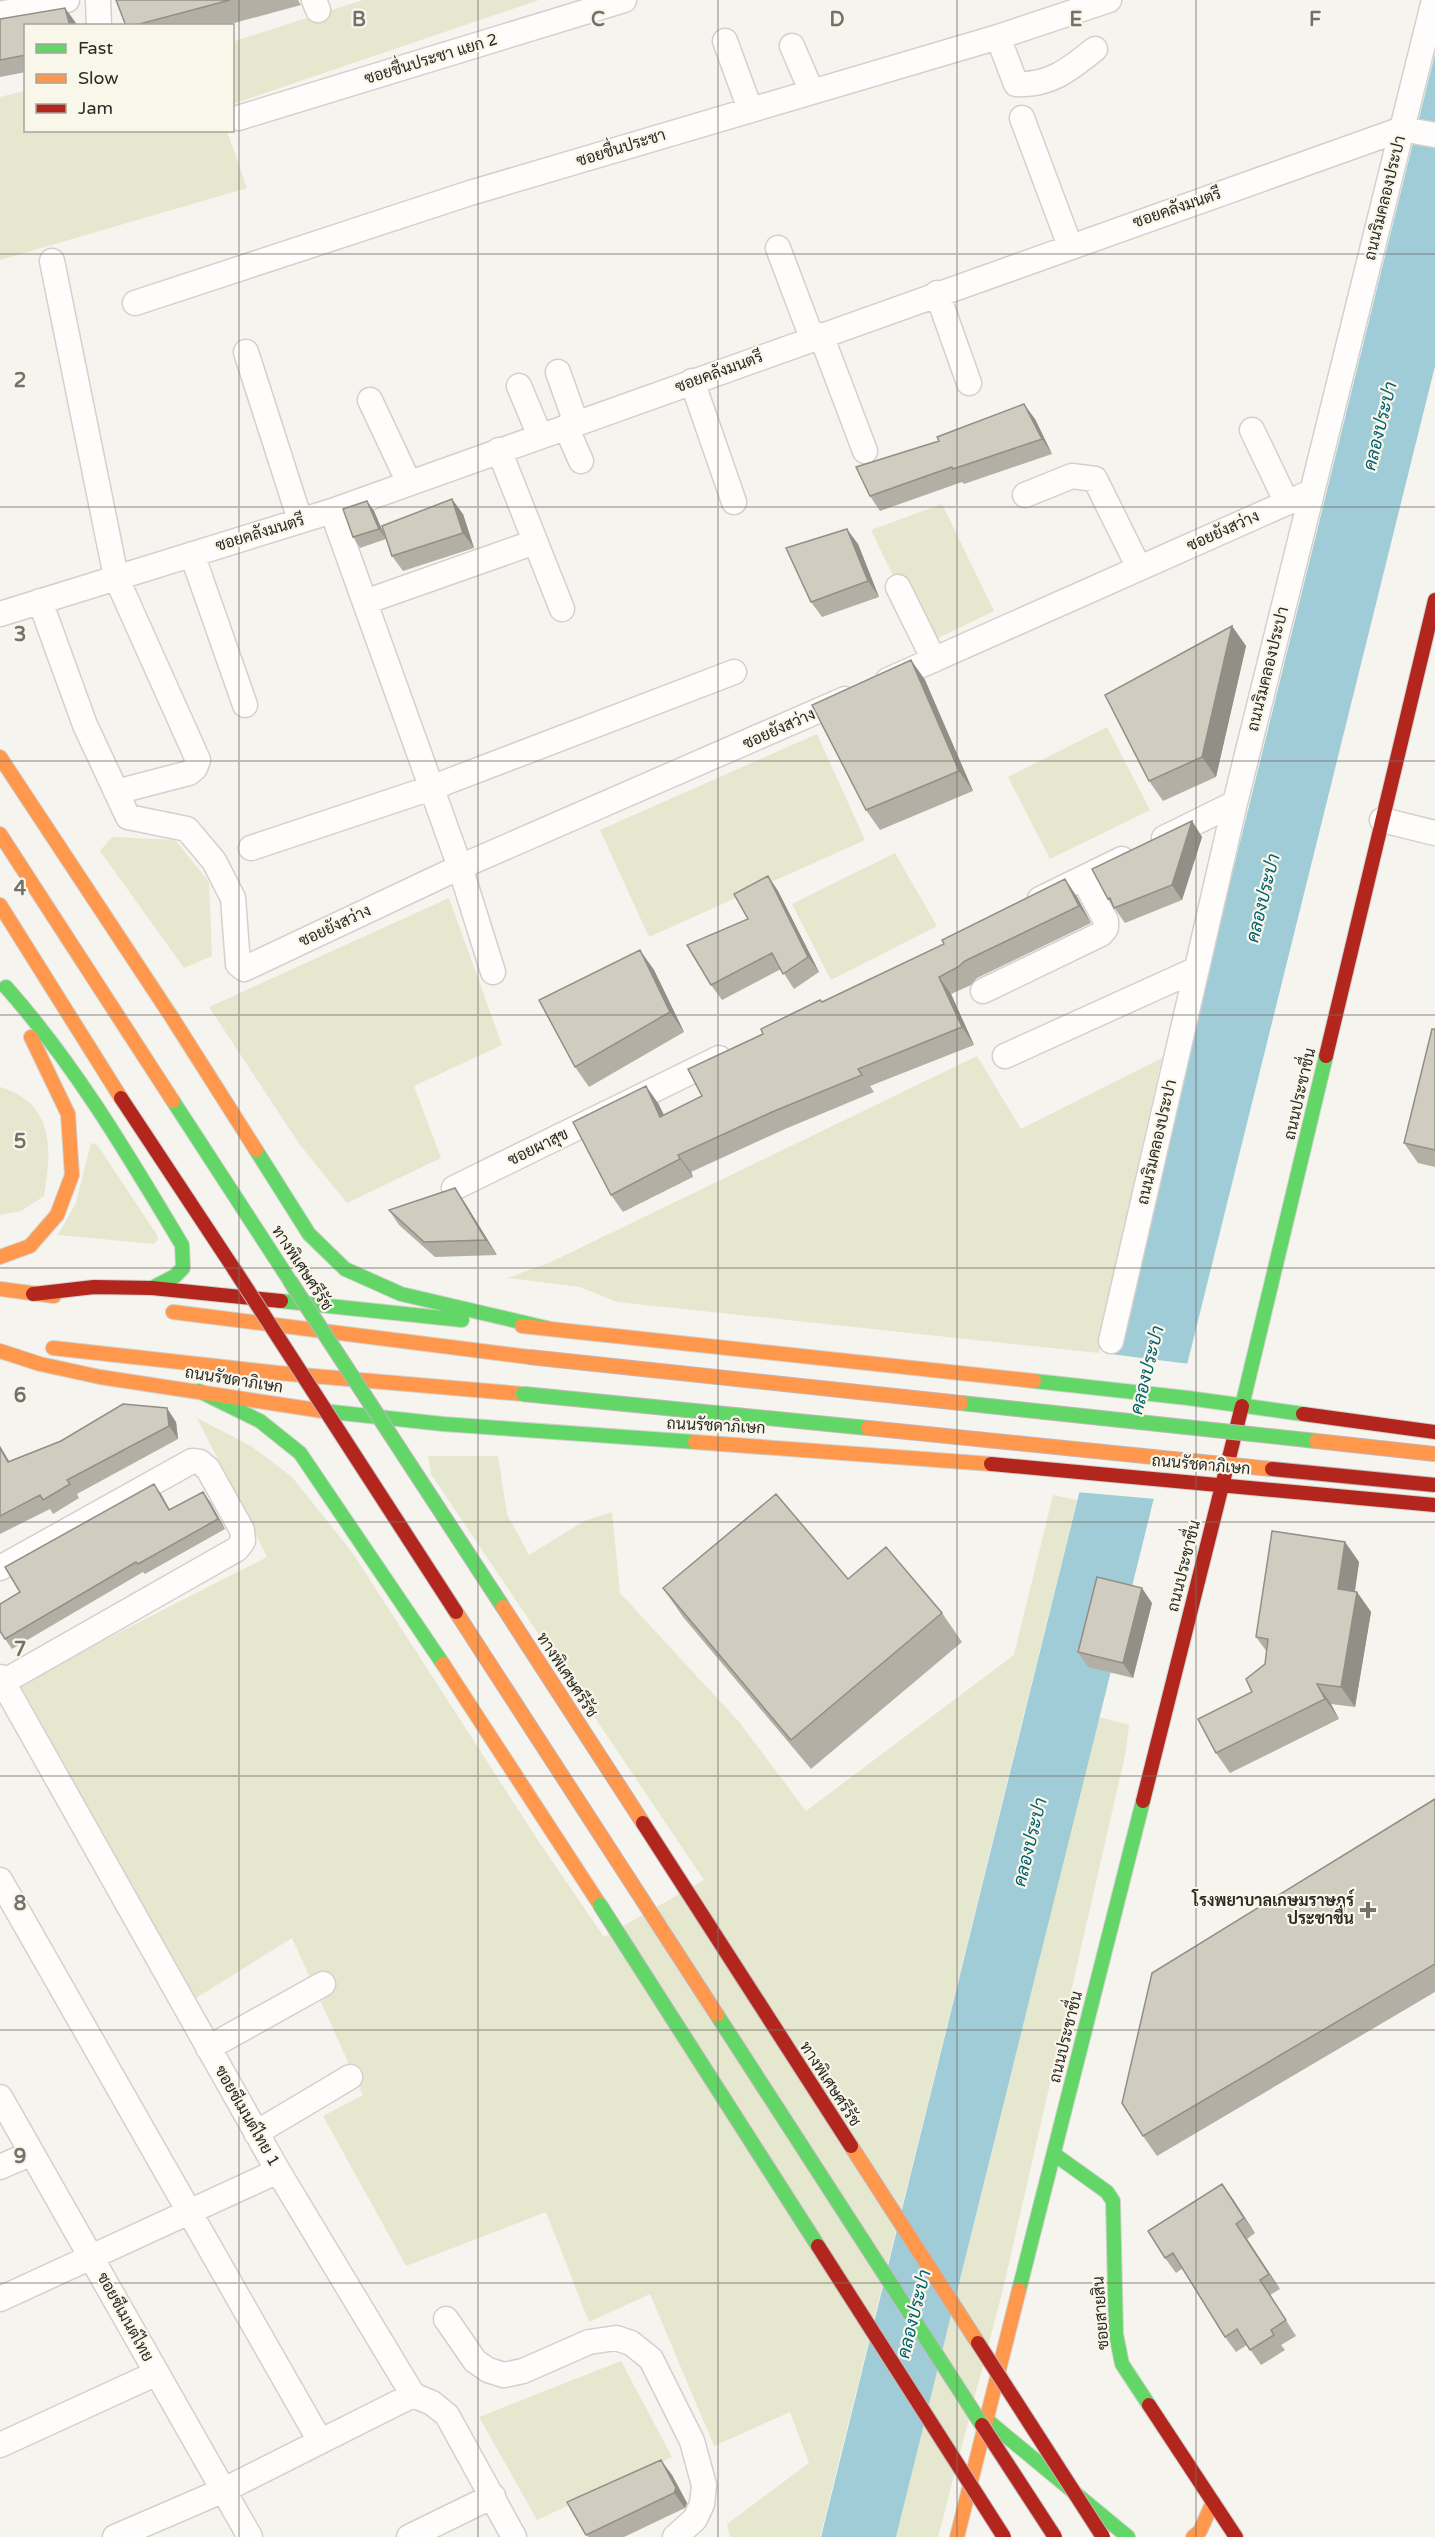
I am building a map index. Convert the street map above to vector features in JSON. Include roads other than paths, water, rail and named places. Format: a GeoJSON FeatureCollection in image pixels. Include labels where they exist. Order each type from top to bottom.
{"type":"FeatureCollection","features":[{"type":"Feature","properties":{"kind":"main road","name":"ถนนประชาชื่น"},"geometry":{"type":"LineString","coordinates":[[957,2537],[1242,1407],[1435,600]]}},
{"type":"Feature","properties":{"kind":"main road"},"geometry":{"type":"LineString","coordinates":[[0,757],[171,1016],[309,1234],[345,1269],[401,1294],[551,1329]]}},
{"type":"Feature","properties":{"kind":"main road","name":"ทางพิเศษศรีรัช"},"geometry":{"type":"LineString","coordinates":[[0,834],[398,1444],[1103,2537]]}},
{"type":"Feature","properties":{"kind":"main road"},"geometry":{"type":"LineString","coordinates":[[0,904],[141,1130],[234,1269],[1055,2537]]}},
{"type":"Feature","properties":{"kind":"main road"},"geometry":{"type":"LineString","coordinates":[[0,1257],[30,1246],[57,1215],[72,1175],[68,1114],[3,982]]}},
{"type":"Feature","properties":{"kind":"main road"},"geometry":{"type":"LineString","coordinates":[[3,982],[36,1019],[92,1095],[182,1245],[183,1268],[176,1276],[152,1288]]}},
{"type":"Feature","properties":{"kind":"main road"},"geometry":{"type":"LineString","coordinates":[[33,1294],[94,1287],[152,1288],[1188,1398],[1435,1432]]}},
{"type":"Feature","properties":{"kind":"main road"},"geometry":{"type":"LineString","coordinates":[[0,1289],[89,1301]]}},
{"type":"Feature","properties":{"kind":"main road"},"geometry":{"type":"LineString","coordinates":[[164,1311],[529,1358],[1435,1454]]}},
{"type":"Feature","properties":{"kind":"main road","name":"ถนนรัชดาภิเษก"},"geometry":{"type":"LineString","coordinates":[[0,1342],[278,1373],[523,1394],[1435,1485]]}},
{"type":"Feature","properties":{"kind":"main road","name":"ถนนรัชดาภิเษก"},"geometry":{"type":"LineString","coordinates":[[0,1351],[40,1364],[100,1377],[308,1409],[443,1424],[939,1459],[1435,1505]]}},
{"type":"Feature","properties":{"kind":"main road"},"geometry":{"type":"LineString","coordinates":[[937,1372],[959,1386],[979,1409],[978,1422],[969,1440],[939,1459]]}},
{"type":"Feature","properties":{"kind":"main road"},"geometry":{"type":"LineString","coordinates":[[199,1391],[260,1421],[300,1453],[427,1639],[600,1905],[1004,2537]]}},
{"type":"Feature","properties":{"kind":"main road","name":"ซอยสายสิน"},"geometry":{"type":"LineString","coordinates":[[1054,2154],[1107,2192],[1113,2201],[1116,2334],[1122,2364],[1236,2537]]}},
{"type":"Feature","properties":{"kind":"main road"},"geometry":{"type":"LineString","coordinates":[[988,2421],[1126,2537]]}},
{"type":"Feature","properties":{"kind":"main road"},"geometry":{"type":"LineString","coordinates":[[1193,2537],[1200,2531],[1213,2502]]}},
{"type":"Feature","properties":{"kind":"street"},"geometry":{"type":"LineString","coordinates":[[0,14],[67,0]]}},
{"type":"Feature","properties":{"kind":"street"},"geometry":{"type":"LineString","coordinates":[[98,0],[99,24]]}},
{"type":"Feature","properties":{"kind":"street","name":"ซอยชื่นประชา แยก 2"},"geometry":{"type":"LineString","coordinates":[[238,118],[624,0]]}},
{"type":"Feature","properties":{"kind":"street","name":"ซอยชื่นประชา"},"geometry":{"type":"LineString","coordinates":[[135,303],[470,194],[811,90],[998,37],[1082,4],[1109,0]]}},
{"type":"Feature","properties":{"kind":"street","name":"ถนนริมคลองประปา"},"geometry":{"type":"LineString","coordinates":[[1111,1341],[1235,803],[1311,492],[1417,131],[1434,0]]}},
{"type":"Feature","properties":{"kind":"street"},"geometry":{"type":"LineString","coordinates":[[998,37],[1016,84],[1030,85],[1064,74],[1095,49]]}},
{"type":"Feature","properties":{"kind":"street"},"geometry":{"type":"LineString","coordinates":[[725,41],[750,109]]}},
{"type":"Feature","properties":{"kind":"street"},"geometry":{"type":"LineString","coordinates":[[792,46],[811,90]]}},
{"type":"Feature","properties":{"kind":"street"},"geometry":{"type":"LineString","coordinates":[[1022,117],[1070,246]]}},
{"type":"Feature","properties":{"kind":"street","name":"ซอยคลังมนตรี"},"geometry":{"type":"LineString","coordinates":[[0,614],[332,511],[1070,246],[1417,131]]}},
{"type":"Feature","properties":{"kind":"street"},"geometry":{"type":"LineString","coordinates":[[778,248],[865,451]]}},
{"type":"Feature","properties":{"kind":"street"},"geometry":{"type":"LineString","coordinates":[[40,601],[85,725],[116,792],[189,773],[195,768],[198,760],[116,577],[52,261]]}},
{"type":"Feature","properties":{"kind":"street"},"geometry":{"type":"LineString","coordinates":[[938,293],[969,383]]}},
{"type":"Feature","properties":{"kind":"street"},"geometry":{"type":"LineString","coordinates":[[246,352],[300,520]]}},
{"type":"Feature","properties":{"kind":"street"},"geometry":{"type":"LineString","coordinates":[[558,372],[581,461]]}},
{"type":"Feature","properties":{"kind":"street"},"geometry":{"type":"LineString","coordinates":[[692,381],[734,502]]}},
{"type":"Feature","properties":{"kind":"street"},"geometry":{"type":"LineString","coordinates":[[519,386],[540,436]]}},
{"type":"Feature","properties":{"kind":"street"},"geometry":{"type":"LineString","coordinates":[[370,400],[409,483]]}},
{"type":"Feature","properties":{"kind":"street"},"geometry":{"type":"LineString","coordinates":[[1252,430],[1287,503]]}},
{"type":"Feature","properties":{"kind":"street"},"geometry":{"type":"LineString","coordinates":[[499,450],[562,609]]}},
{"type":"Feature","properties":{"kind":"street"},"geometry":{"type":"LineString","coordinates":[[1025,495],[1072,476],[1095,479],[1139,568]]}},
{"type":"Feature","properties":{"kind":"street","name":"ซอยยังสว่าง"},"geometry":{"type":"LineString","coordinates":[[116,792],[128,817],[187,829],[214,861],[233,898],[238,964],[244,969],[248,968],[460,867],[1311,492]]}},
{"type":"Feature","properties":{"kind":"street"},"geometry":{"type":"LineString","coordinates":[[332,511],[460,867],[493,972]]}},
{"type":"Feature","properties":{"kind":"street"},"geometry":{"type":"LineString","coordinates":[[364,602],[535,542]]}},
{"type":"Feature","properties":{"kind":"street"},"geometry":{"type":"LineString","coordinates":[[192,554],[245,705]]}},
{"type":"Feature","properties":{"kind":"street"},"geometry":{"type":"LineString","coordinates":[[897,587],[934,660]]}},
{"type":"Feature","properties":{"kind":"street"},"geometry":{"type":"LineString","coordinates":[[252,848],[431,788],[735,672]]}},
{"type":"Feature","properties":{"kind":"street"},"geometry":{"type":"LineString","coordinates":[[1019,909],[1235,803]]}},
{"type":"Feature","properties":{"kind":"street"},"geometry":{"type":"LineString","coordinates":[[1382,820],[1435,833]]}},
{"type":"Feature","properties":{"kind":"street"},"geometry":{"type":"LineString","coordinates":[[983,991],[1101,934],[1106,928],[1106,921],[1083,878]]}},
{"type":"Feature","properties":{"kind":"street"},"geometry":{"type":"LineString","coordinates":[[1005,1056],[1197,969]]}},
{"type":"Feature","properties":{"kind":"street","name":"ซอยผาสุข"},"geometry":{"type":"LineString","coordinates":[[454,1188],[742,1046]]}},
{"type":"Feature","properties":{"kind":"street"},"geometry":{"type":"LineString","coordinates":[[0,1568],[192,1461],[200,1462],[208,1469],[242,1530],[243,1541],[237,1549],[2,1679]]}},
{"type":"Feature","properties":{"kind":"street","name":"ซอยซีเมนต์ไทย 1"},"geometry":{"type":"LineString","coordinates":[[2,1679],[256,2133],[413,2395]]}},
{"type":"Feature","properties":{"kind":"street"},"geometry":{"type":"LineString","coordinates":[[0,1880],[320,2441]]}},
{"type":"Feature","properties":{"kind":"street"},"geometry":{"type":"LineString","coordinates":[[208,2048],[323,1984]]}},
{"type":"Feature","properties":{"kind":"street"},"geometry":{"type":"LineString","coordinates":[[256,2133],[350,2077]]}},
{"type":"Feature","properties":{"kind":"street","name":"ซอยซีเมนต์ไทย"},"geometry":{"type":"LineString","coordinates":[[0,2097],[250,2537]]}},
{"type":"Feature","properties":{"kind":"street"},"geometry":{"type":"LineString","coordinates":[[0,2167],[32,2153]]}},
{"type":"Feature","properties":{"kind":"street"},"geometry":{"type":"LineString","coordinates":[[0,2299],[278,2171]]}},
{"type":"Feature","properties":{"kind":"street"},"geometry":{"type":"LineString","coordinates":[[446,2319],[475,2361],[488,2370],[504,2375],[523,2370],[589,2342],[616,2338],[631,2343],[651,2359],[692,2441],[704,2485],[702,2504],[695,2519],[675,2537]]}},
{"type":"Feature","properties":{"kind":"street"},"geometry":{"type":"LineString","coordinates":[[0,2445],[157,2373]]}},
{"type":"Feature","properties":{"kind":"street"},"geometry":{"type":"LineString","coordinates":[[115,2537],[224,2490],[413,2395],[432,2403],[447,2415],[514,2537]]}},
{"type":"Feature","properties":{"kind":"street"},"geometry":{"type":"LineString","coordinates":[[409,2537],[493,2496]]}},
{"type":"Feature","properties":{"kind":"water","name":"คลองประปา"},"geometry":{"type":"Polygon","coordinates":[[[1435,54],[1435,366],[896,2537],[821,2537],[1435,54]]]}},
{"type":"Feature","properties":{"kind":"place","name":"โรงพยาบาลเกษมราษฎร์ ประชาชื่น"},"geometry":{"type":"Point","coordinates":[1368,1910]}}]}
